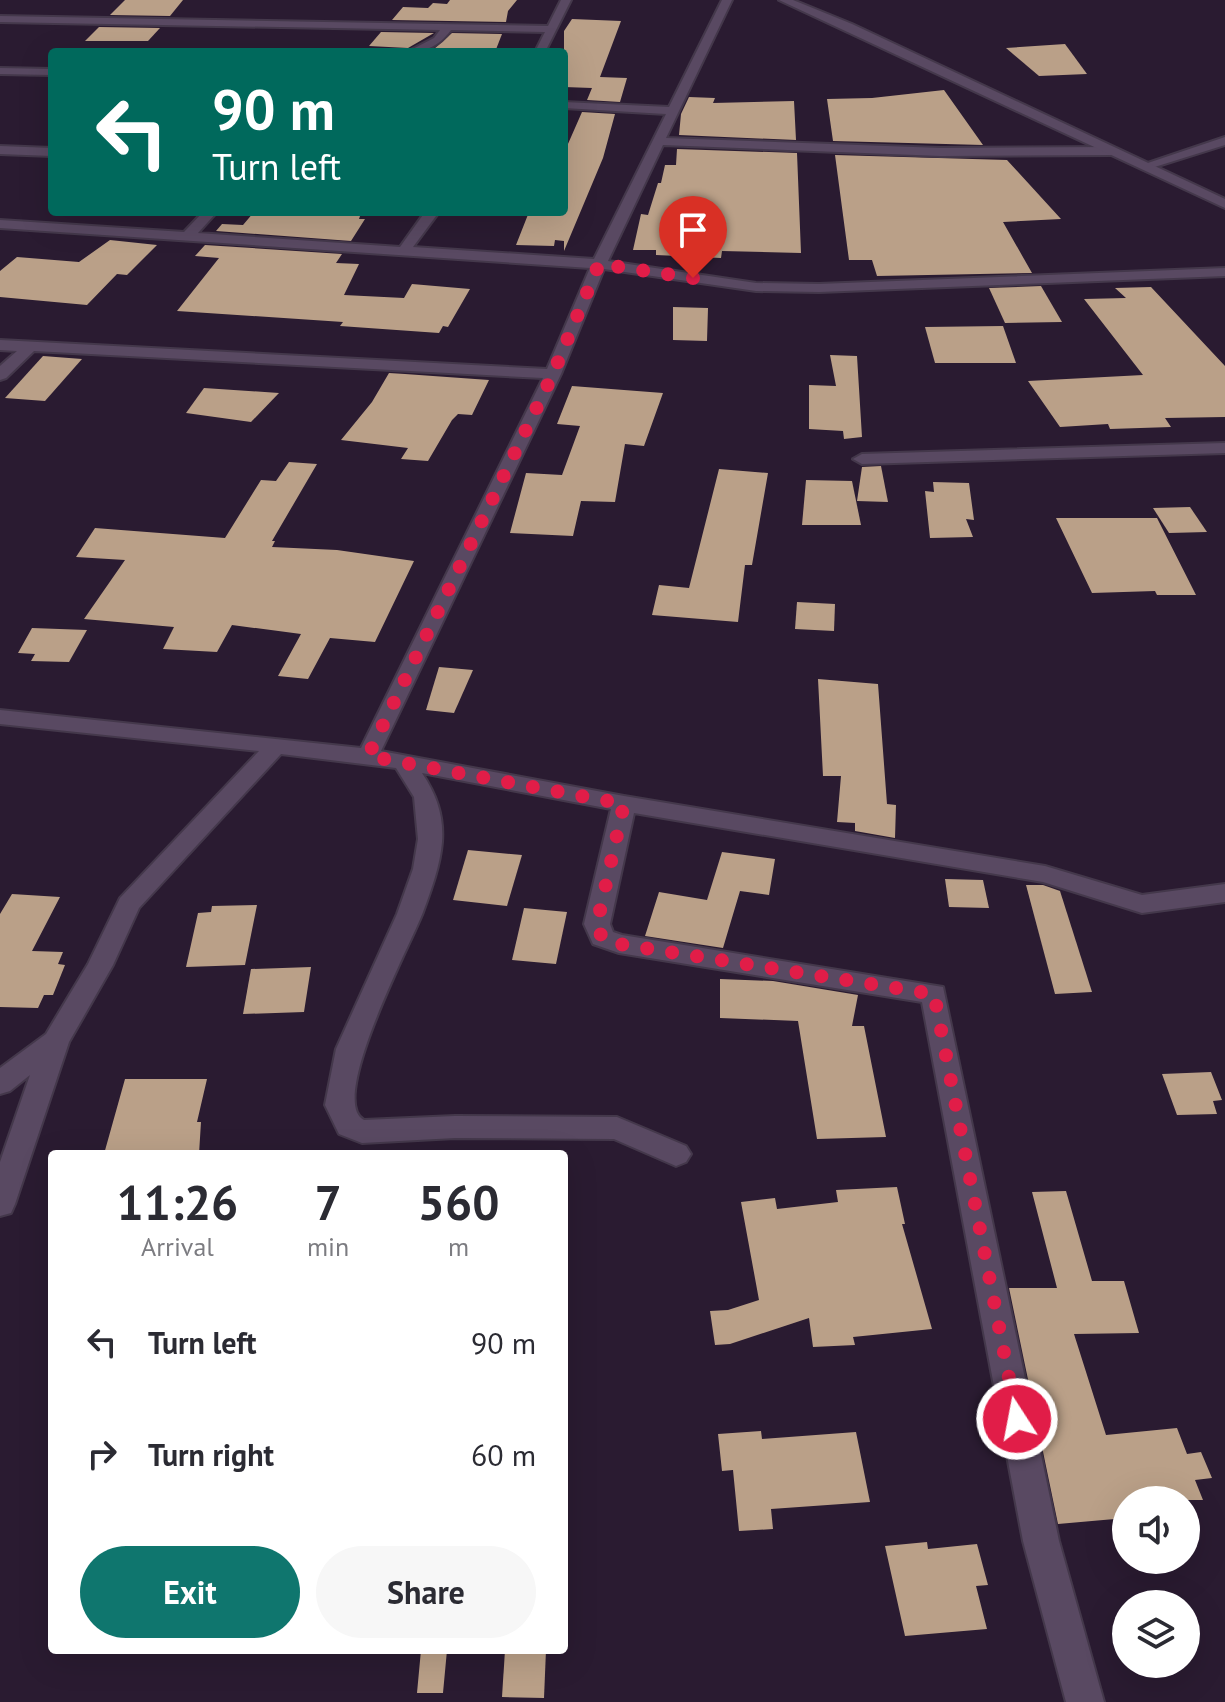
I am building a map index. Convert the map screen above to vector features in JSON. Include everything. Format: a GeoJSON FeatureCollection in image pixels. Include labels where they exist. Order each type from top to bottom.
{"type":"FeatureCollection","features":[{"type":"Feature","properties":{"kind":"street"},"geometry":{"type":"LineString","coordinates":[[542,48],[566,0]]}},
{"type":"Feature","properties":{"kind":"street"},"geometry":{"type":"LineString","coordinates":[[368,756],[553,374],[599,264],[727,0]]}},
{"type":"Feature","properties":{"kind":"street"},"geometry":{"type":"LineString","coordinates":[[784,0],[848,26],[1225,204]]}},
{"type":"Feature","properties":{"kind":"street"},"geometry":{"type":"LineString","coordinates":[[0,19],[552,29]]}},
{"type":"Feature","properties":{"kind":"street"},"geometry":{"type":"LineString","coordinates":[[421,48],[438,40],[448,27]]}},
{"type":"Feature","properties":{"kind":"street"},"geometry":{"type":"LineString","coordinates":[[0,71],[48,72]]}},
{"type":"Feature","properties":{"kind":"street"},"geometry":{"type":"LineString","coordinates":[[568,105],[675,111]]}},
{"type":"Feature","properties":{"kind":"street"},"geometry":{"type":"LineString","coordinates":[[660,141],[941,152],[1113,151]]}},
{"type":"Feature","properties":{"kind":"street"},"geometry":{"type":"LineString","coordinates":[[1145,166],[1225,141]]}},
{"type":"Feature","properties":{"kind":"street"},"geometry":{"type":"LineString","coordinates":[[0,150],[48,152]]}},
{"type":"Feature","properties":{"kind":"street"},"geometry":{"type":"LineString","coordinates":[[187,237],[206,216]]}},
{"type":"Feature","properties":{"kind":"street"},"geometry":{"type":"LineString","coordinates":[[403,252],[429,216]]}},
{"type":"Feature","properties":{"kind":"street"},"geometry":{"type":"LineString","coordinates":[[0,224],[599,264],[756,287],[819,288],[1225,272]]}},
{"type":"Feature","properties":{"kind":"street"},"geometry":{"type":"LineString","coordinates":[[0,345],[553,374]]}},
{"type":"Feature","properties":{"kind":"street"},"geometry":{"type":"LineString","coordinates":[[0,375],[30,347]]}},
{"type":"Feature","properties":{"kind":"street"},"geometry":{"type":"LineString","coordinates":[[862,459],[1225,448]]}},
{"type":"Feature","properties":{"kind":"street"},"geometry":{"type":"LineString","coordinates":[[0,717],[368,756],[624,804],[1045,874],[1142,904],[1225,893]]}},
{"type":"Feature","properties":{"kind":"street"},"geometry":{"type":"LineString","coordinates":[[0,1204],[56,1041],[100,965],[129,904],[276,746]]}},
{"type":"Feature","properties":{"kind":"street"},"geometry":{"type":"LineString","coordinates":[[403,762],[426,797],[430,839],[425,869],[410,914],[350,1049],[339,1105],[349,1126],[362,1132],[455,1127],[617,1128],[676,1154]]}},
{"type":"Feature","properties":{"kind":"street"},"geometry":{"type":"LineString","coordinates":[[624,804],[597,924],[602,938],[619,944],[934,994],[1041,1541],[1085,1702]]}},
{"type":"Feature","properties":{"kind":"street"},"geometry":{"type":"LineString","coordinates":[[1142,904],[1225,874]]}},
{"type":"Feature","properties":{"kind":"street"},"geometry":{"type":"LineString","coordinates":[[0,1083],[56,1041]]}},
{"type":"Feature","properties":{"kind":"building"},"geometry":{"type":"Polygon","coordinates":[[[125,0],[183,0],[170,16],[110,15],[125,0]]]}},
{"type":"Feature","properties":{"kind":"building"},"geometry":{"type":"Polygon","coordinates":[[[450,0],[517,0],[508,11],[506,22],[392,20],[403,7],[428,8],[433,3],[447,4],[450,0]]]}},
{"type":"Feature","properties":{"kind":"building"},"geometry":{"type":"Polygon","coordinates":[[[572,19],[621,21],[600,77],[627,78],[620,102],[587,100],[592,88],[568,87],[568,48],[564,48],[564,31],[572,19]]]}},
{"type":"Feature","properties":{"kind":"building"},"geometry":{"type":"Polygon","coordinates":[[[99,27],[160,28],[148,41],[85,41],[99,27]]]}},
{"type":"Feature","properties":{"kind":"building"},"geometry":{"type":"Polygon","coordinates":[[[381,32],[434,33],[408,48],[369,46],[381,32]]]}},
{"type":"Feature","properties":{"kind":"building"},"geometry":{"type":"Polygon","coordinates":[[[452,33],[502,34],[497,48],[435,48],[452,33]]]}},
{"type":"Feature","properties":{"kind":"building"},"geometry":{"type":"Polygon","coordinates":[[[1065,44],[1087,74],[1039,76],[1006,48],[1065,44]]]}},
{"type":"Feature","properties":{"kind":"building"},"geometry":{"type":"Polygon","coordinates":[[[944,90],[983,145],[833,141],[827,99],[872,98],[944,90]]]}},
{"type":"Feature","properties":{"kind":"building"},"geometry":{"type":"Polygon","coordinates":[[[689,97],[715,98],[713,103],[794,101],[796,140],[679,135],[681,114],[689,97]]]}},
{"type":"Feature","properties":{"kind":"building"},"geometry":{"type":"Polygon","coordinates":[[[582,112],[615,114],[603,158],[564,251],[564,241],[555,240],[554,246],[516,245],[527,216],[568,216],[568,144],[582,112]]]}},
{"type":"Feature","properties":{"kind":"building"},"geometry":{"type":"Polygon","coordinates":[[[677,149],[797,153],[801,253],[722,251],[721,258],[656,255],[656,250],[633,250],[641,214],[648,215],[665,165],[676,165],[677,149]]]}},
{"type":"Feature","properties":{"kind":"building"},"geometry":{"type":"Polygon","coordinates":[[[835,155],[1007,160],[1061,219],[1003,222],[1032,273],[877,276],[872,260],[849,260],[835,155]]]}},
{"type":"Feature","properties":{"kind":"building"},"geometry":{"type":"Polygon","coordinates":[[[251,216],[360,216],[359,219],[365,219],[351,241],[216,231],[222,224],[243,225],[251,216]]]}},
{"type":"Feature","properties":{"kind":"building"},"geometry":{"type":"Polygon","coordinates":[[[110,240],[157,245],[127,275],[117,274],[87,305],[0,297],[0,271],[17,257],[79,262],[110,240]]]}},
{"type":"Feature","properties":{"kind":"building"},"geometry":{"type":"Polygon","coordinates":[[[205,245],[342,254],[336,263],[359,264],[344,295],[404,298],[412,284],[470,289],[448,327],[443,326],[439,333],[340,326],[343,322],[177,311],[219,258],[195,256],[205,245]]]}},
{"type":"Feature","properties":{"kind":"building"},"geometry":{"type":"Polygon","coordinates":[[[1041,286],[1062,322],[1005,323],[989,288],[1041,286]]]}},
{"type":"Feature","properties":{"kind":"building"},"geometry":{"type":"Polygon","coordinates":[[[1151,287],[1225,366],[1225,417],[1165,418],[1171,427],[1110,429],[1108,424],[1060,427],[1028,381],[1143,375],[1084,299],[1126,298],[1115,288],[1151,287]]]}},
{"type":"Feature","properties":{"kind":"building"},"geometry":{"type":"Polygon","coordinates":[[[673,307],[708,308],[707,341],[673,340],[673,307]]]}},
{"type":"Feature","properties":{"kind":"building"},"geometry":{"type":"Polygon","coordinates":[[[1003,326],[1016,363],[935,363],[925,327],[1003,326]]]}},
{"type":"Feature","properties":{"kind":"building"},"geometry":{"type":"Polygon","coordinates":[[[830,355],[857,356],[862,437],[844,439],[843,431],[809,429],[809,385],[836,386],[830,355]]]}},
{"type":"Feature","properties":{"kind":"building"},"geometry":{"type":"Polygon","coordinates":[[[43,356],[82,359],[45,401],[5,398],[43,356]]]}},
{"type":"Feature","properties":{"kind":"building"},"geometry":{"type":"Polygon","coordinates":[[[389,373],[489,380],[472,415],[458,414],[452,420],[428,461],[401,459],[408,448],[341,440],[372,402],[389,373]]]}},
{"type":"Feature","properties":{"kind":"building"},"geometry":{"type":"Polygon","coordinates":[[[572,386],[663,393],[644,446],[625,444],[615,502],[581,501],[573,536],[510,533],[526,473],[562,475],[580,426],[557,424],[572,386]]]}},
{"type":"Feature","properties":{"kind":"building"},"geometry":{"type":"Polygon","coordinates":[[[204,388],[279,393],[251,422],[186,413],[204,388]]]}},
{"type":"Feature","properties":{"kind":"building"},"geometry":{"type":"Polygon","coordinates":[[[289,462],[317,464],[272,541],[275,541],[272,547],[337,550],[414,561],[375,642],[330,638],[308,679],[278,676],[301,634],[232,625],[217,652],[163,649],[174,627],[84,619],[125,560],[76,557],[95,528],[225,538],[261,480],[276,481],[289,462]]]}},
{"type":"Feature","properties":{"kind":"building"},"geometry":{"type":"Polygon","coordinates":[[[881,466],[888,502],[857,501],[862,467],[881,466]]]}},
{"type":"Feature","properties":{"kind":"building"},"geometry":{"type":"Polygon","coordinates":[[[719,469],[768,473],[752,565],[745,565],[738,622],[652,615],[659,585],[689,588],[719,469]]]}},
{"type":"Feature","properties":{"kind":"building"},"geometry":{"type":"Polygon","coordinates":[[[806,480],[852,481],[861,525],[802,525],[806,480]]]}},
{"type":"Feature","properties":{"kind":"building"},"geometry":{"type":"Polygon","coordinates":[[[933,482],[969,483],[974,520],[966,519],[973,537],[930,538],[925,491],[934,492],[933,482]]]}},
{"type":"Feature","properties":{"kind":"building"},"geometry":{"type":"Polygon","coordinates":[[[1190,507],[1207,532],[1169,533],[1153,508],[1190,507]]]}},
{"type":"Feature","properties":{"kind":"building"},"geometry":{"type":"Polygon","coordinates":[[[1056,518],[1157,518],[1196,595],[1157,595],[1155,591],[1092,593],[1056,518]]]}},
{"type":"Feature","properties":{"kind":"building"},"geometry":{"type":"Polygon","coordinates":[[[797,602],[835,604],[834,631],[795,629],[797,602]]]}},
{"type":"Feature","properties":{"kind":"building"},"geometry":{"type":"Polygon","coordinates":[[[32,628],[87,630],[69,662],[31,661],[35,654],[18,653],[32,628]]]}},
{"type":"Feature","properties":{"kind":"building"},"geometry":{"type":"Polygon","coordinates":[[[439,667],[473,670],[454,713],[426,710],[439,667]]]}},
{"type":"Feature","properties":{"kind":"building"},"geometry":{"type":"Polygon","coordinates":[[[818,679],[878,684],[887,804],[896,805],[895,838],[855,831],[855,823],[837,822],[841,776],[823,776],[818,679]]]}},
{"type":"Feature","properties":{"kind":"building"},"geometry":{"type":"Polygon","coordinates":[[[468,850],[522,855],[507,906],[453,900],[468,850]]]}},
{"type":"Feature","properties":{"kind":"building"},"geometry":{"type":"Polygon","coordinates":[[[722,852],[775,859],[769,895],[740,891],[723,948],[645,936],[659,892],[707,900],[722,852]]]}},
{"type":"Feature","properties":{"kind":"building"},"geometry":{"type":"Polygon","coordinates":[[[945,879],[983,880],[989,908],[949,907],[945,879]]]}},
{"type":"Feature","properties":{"kind":"building"},"geometry":{"type":"Polygon","coordinates":[[[1026,885],[1043,885],[1060,891],[1092,992],[1055,994],[1026,885]]]}},
{"type":"Feature","properties":{"kind":"building"},"geometry":{"type":"Polygon","coordinates":[[[12,894],[60,897],[32,951],[63,952],[58,964],[65,965],[53,995],[44,995],[38,1008],[0,1007],[0,914],[12,894]]]}},
{"type":"Feature","properties":{"kind":"building"},"geometry":{"type":"Polygon","coordinates":[[[257,905],[245,965],[186,967],[198,913],[211,912],[212,906],[257,905]]]}},
{"type":"Feature","properties":{"kind":"building"},"geometry":{"type":"Polygon","coordinates":[[[524,908],[567,912],[556,964],[512,960],[524,908]]]}},
{"type":"Feature","properties":{"kind":"building"},"geometry":{"type":"Polygon","coordinates":[[[311,967],[304,1012],[243,1014],[251,969],[311,967]]]}},
{"type":"Feature","properties":{"kind":"building"},"geometry":{"type":"Polygon","coordinates":[[[720,979],[773,981],[858,995],[852,1026],[864,1026],[886,1137],[817,1139],[798,1021],[720,1018],[720,979]]]}},
{"type":"Feature","properties":{"kind":"building"},"geometry":{"type":"Polygon","coordinates":[[[1211,1072],[1222,1100],[1213,1101],[1217,1114],[1177,1115],[1162,1074],[1211,1072]]]}},
{"type":"Feature","properties":{"kind":"building"},"geometry":{"type":"Polygon","coordinates":[[[125,1079],[207,1079],[197,1122],[201,1122],[199,1150],[105,1150],[125,1079]]]}},
{"type":"Feature","properties":{"kind":"building"},"geometry":{"type":"Polygon","coordinates":[[[897,1187],[905,1224],[902,1224],[932,1329],[853,1337],[855,1345],[813,1347],[809,1318],[730,1344],[715,1345],[710,1311],[728,1310],[759,1300],[741,1202],[775,1198],[777,1209],[838,1202],[836,1190],[897,1187]]]}},
{"type":"Feature","properties":{"kind":"building"},"geometry":{"type":"Polygon","coordinates":[[[1066,1191],[1092,1281],[1124,1281],[1139,1333],[1074,1334],[1106,1435],[1177,1428],[1187,1454],[1201,1452],[1212,1478],[1195,1480],[1197,1486],[1112,1486],[1112,1519],[1058,1524],[1009,1288],[1057,1288],[1032,1192],[1066,1191]]]}},
{"type":"Feature","properties":{"kind":"building"},"geometry":{"type":"Polygon","coordinates":[[[761,1431],[762,1439],[856,1432],[870,1502],[771,1509],[773,1529],[739,1531],[733,1470],[722,1471],[718,1434],[761,1431]]]}},
{"type":"Feature","properties":{"kind":"building"},"geometry":{"type":"Polygon","coordinates":[[[927,1542],[928,1549],[977,1544],[988,1585],[976,1586],[987,1629],[905,1636],[885,1546],[927,1542]]]}},
{"type":"Feature","properties":{"kind":"building"},"geometry":{"type":"Polygon","coordinates":[[[421,1654],[447,1654],[443,1693],[417,1693],[421,1654]]]}},
{"type":"Feature","properties":{"kind":"building"},"geometry":{"type":"Polygon","coordinates":[[[505,1654],[546,1654],[544,1698],[502,1697],[505,1654]]]}},
{"type":"Feature","properties":{"kind":"route"},"geometry":{"type":"LineString","coordinates":[[693,278],[599,264],[553,374],[368,756],[624,804],[597,924],[602,938],[619,944],[934,994],[1017,1419]]}}]}
